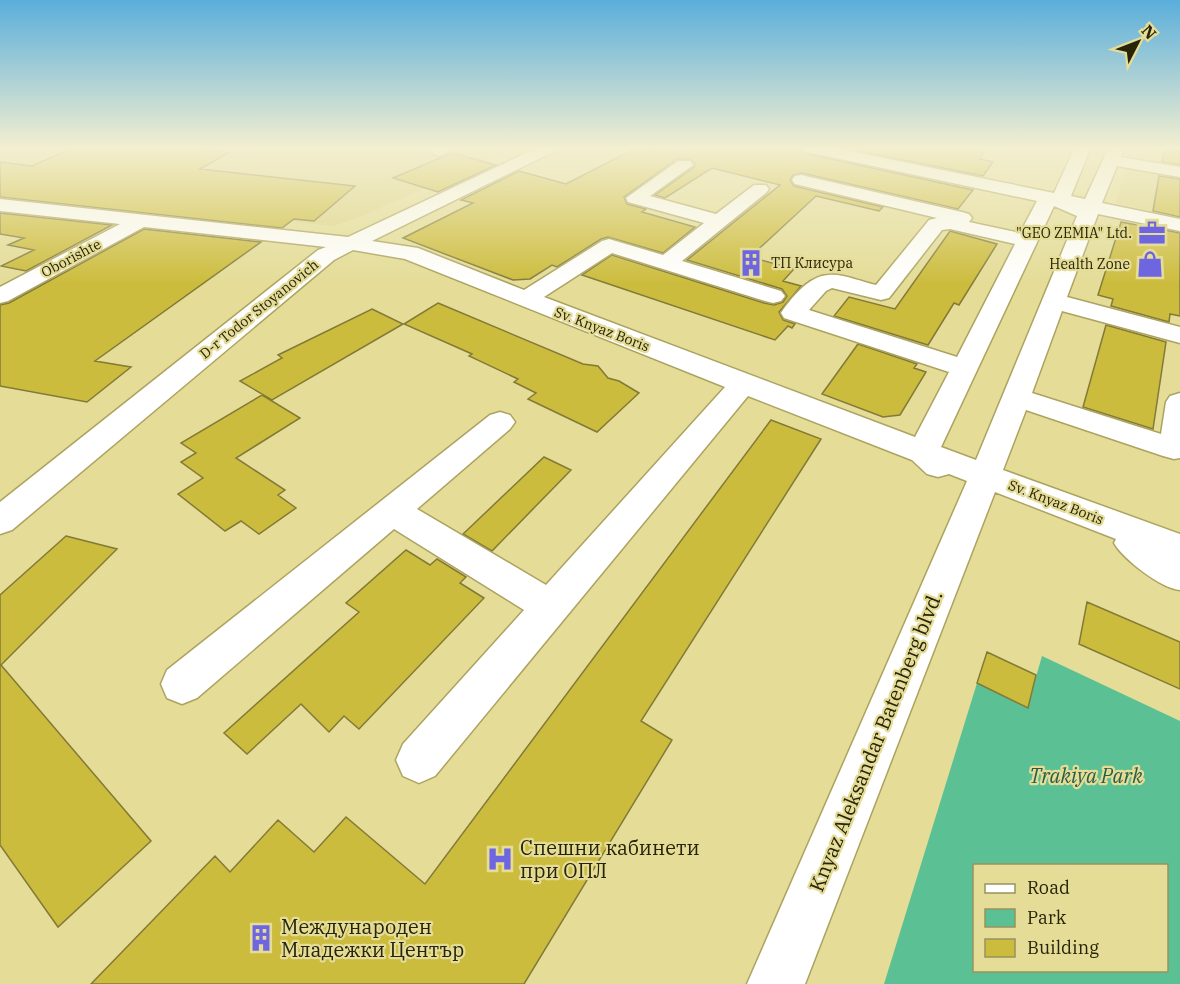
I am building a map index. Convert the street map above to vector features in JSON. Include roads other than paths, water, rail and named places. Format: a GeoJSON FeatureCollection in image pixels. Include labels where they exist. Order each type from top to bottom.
{"type":"FeatureCollection","features":[{"type":"Feature","properties":{"kind":"street","name":"D-r Todor Stoyanovich"},"geometry":{"type":"LineString","coordinates":[[0,521],[326,255],[453,193]]}},
{"type":"Feature","properties":{"kind":"street"},"geometry":{"type":"LineString","coordinates":[[643,193],[635,198],[719,221]]}},
{"type":"Feature","properties":{"kind":"street"},"geometry":{"type":"LineString","coordinates":[[666,263],[755,193]]}},
{"type":"Feature","properties":{"kind":"street"},"geometry":{"type":"LineString","coordinates":[[883,193],[978,208],[1029,237]]}},
{"type":"Feature","properties":{"kind":"street"},"geometry":{"type":"LineString","coordinates":[[1027,193],[1060,200],[1090,210],[1180,225]]}},
{"type":"Feature","properties":{"kind":"street"},"geometry":{"type":"LineString","coordinates":[[1060,200],[1063,193]]}},
{"type":"Feature","properties":{"kind":"street","name":"Knyaz Aleksandar Batenberg blvd."},"geometry":{"type":"LineString","coordinates":[[776,984],[980,488],[1097,193]]}},
{"type":"Feature","properties":{"kind":"street"},"geometry":{"type":"LineString","coordinates":[[923,452],[1047,200],[1060,200]]}},
{"type":"Feature","properties":{"kind":"street","name":"Sv. Knyaz Boris"},"geometry":{"type":"LineString","coordinates":[[0,205],[348,243],[410,253],[923,452],[980,488],[1096,518],[1179,562]]}},
{"type":"Feature","properties":{"kind":"street","name":"Oborishte"},"geometry":{"type":"LineString","coordinates":[[0,296],[142,220]]}},
{"type":"Feature","properties":{"kind":"street"},"geometry":{"type":"LineString","coordinates":[[964,368],[793,313],[818,286],[830,281],[881,293],[936,224],[950,223],[1029,237]]}},
{"type":"Feature","properties":{"kind":"street"},"geometry":{"type":"LineString","coordinates":[[526,299],[609,245],[773,296]]}},
{"type":"Feature","properties":{"kind":"street"},"geometry":{"type":"LineString","coordinates":[[1054,301],[1180,335]]}},
{"type":"Feature","properties":{"kind":"street"},"geometry":{"type":"LineString","coordinates":[[419,760],[743,384]]}},
{"type":"Feature","properties":{"kind":"street"},"geometry":{"type":"LineString","coordinates":[[1016,397],[1174,449],[1180,402]]}},
{"type":"Feature","properties":{"kind":"street"},"geometry":{"type":"LineString","coordinates":[[182,684],[500,422]]}},
{"type":"Feature","properties":{"kind":"street"},"geometry":{"type":"LineString","coordinates":[[392,511],[551,607]]}},
{"type":"Feature","properties":{"kind":"place","name":"\"GEO ZEMIA\" Ltd."},"geometry":{"type":"Point","coordinates":[1152,233]}},
{"type":"Feature","properties":{"kind":"place","name":"ТП Клисура"},"geometry":{"type":"Point","coordinates":[751,263]}},
{"type":"Feature","properties":{"kind":"place","name":"Health Zone"},"geometry":{"type":"Point","coordinates":[1150,264]}},
{"type":"Feature","properties":{"kind":"place","name":"Спешни кабинети при ОПЛ"},"geometry":{"type":"Point","coordinates":[500,859]}},
{"type":"Feature","properties":{"kind":"place","name":"Международен Младежки Център"},"geometry":{"type":"Point","coordinates":[261,938]}},
{"type":"Feature","properties":{"kind":"park label","name":"Trakiya Park"},"geometry":{"type":"Point","coordinates":[1086,776]}}]}
